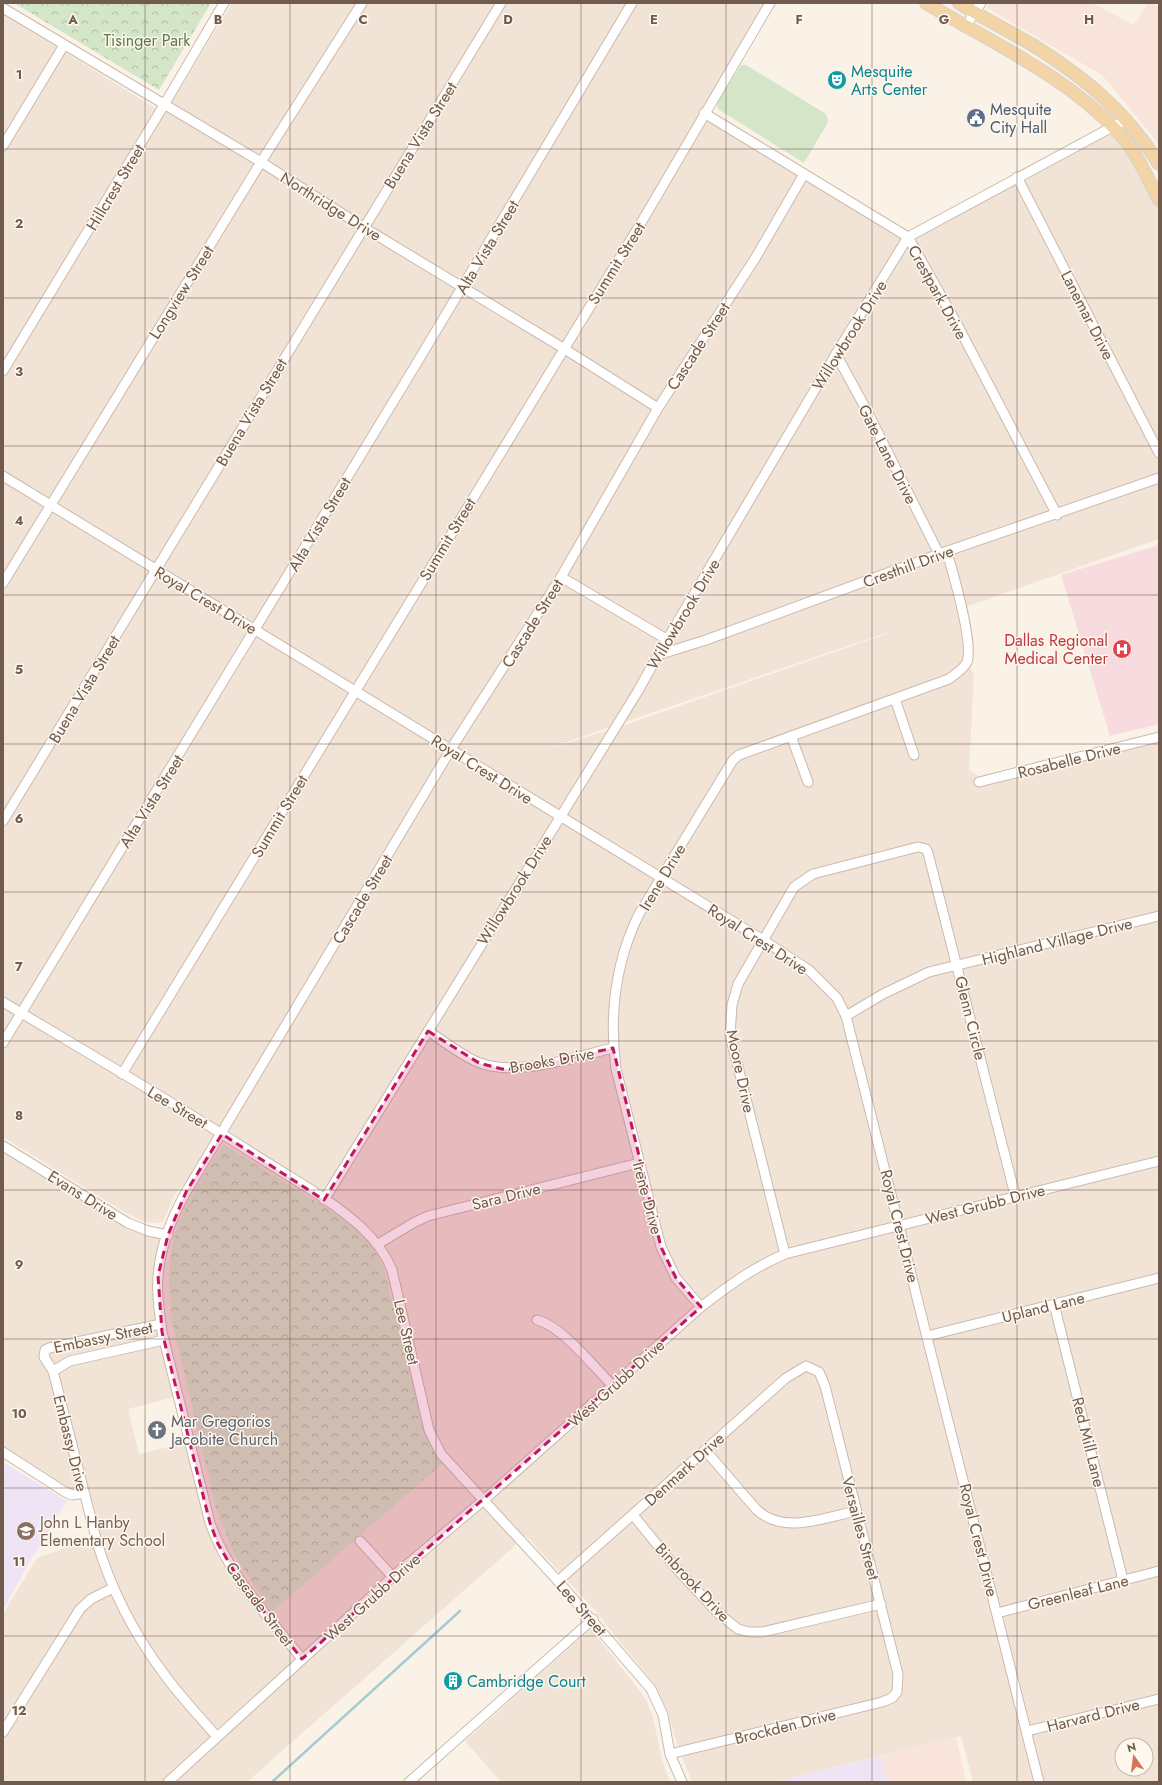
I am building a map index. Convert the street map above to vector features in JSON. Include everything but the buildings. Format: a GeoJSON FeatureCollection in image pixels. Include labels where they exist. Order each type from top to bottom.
{"type":"FeatureCollection","features":[{"type":"Feature","properties":{"kind":"main road"},"geometry":{"type":"LineString","coordinates":[[926,3],[1056,80],[1079,96],[1112,127],[1128,146],[1142,166],[1159,200]]}},
{"type":"Feature","properties":{"kind":"main road"},"geometry":{"type":"LineString","coordinates":[[959,3],[978,8],[1057,61],[1095,89],[1127,119],[1159,164]]}},
{"type":"Feature","properties":{"kind":"street","name":"Hillcrest Street"},"geometry":{"type":"LineString","coordinates":[[3,371],[164,106],[224,3]]}},
{"type":"Feature","properties":{"kind":"street","name":"Longview Street"},"geometry":{"type":"LineString","coordinates":[[3,583],[262,162],[362,3]]}},
{"type":"Feature","properties":{"kind":"street","name":"Buena Vista Street"},"geometry":{"type":"LineString","coordinates":[[3,821],[74,707],[155,569],[500,3]]}},
{"type":"Feature","properties":{"kind":"street","name":"Alta Vista Street"},"geometry":{"type":"LineString","coordinates":[[3,1043],[462,287],[632,3]]}},
{"type":"Feature","properties":{"kind":"street","name":"Summit Street"},"geometry":{"type":"LineString","coordinates":[[122,1074],[563,348],[641,223],[704,113],[770,3]]}},
{"type":"Feature","properties":{"kind":"street","name":"Northridge Drive"},"geometry":{"type":"LineString","coordinates":[[3,8],[164,106],[262,162],[363,227],[563,348],[658,408]]}},
{"type":"Feature","properties":{"kind":"street"},"geometry":{"type":"LineString","coordinates":[[965,27],[978,8]]}},
{"type":"Feature","properties":{"kind":"street"},"geometry":{"type":"LineString","coordinates":[[3,146],[64,45]]}},
{"type":"Feature","properties":{"kind":"street","name":"Crestpark Drive"},"geometry":{"type":"LineString","coordinates":[[704,113],[908,237],[958,326],[1057,515]]}},
{"type":"Feature","properties":{"kind":"street","name":"Willowbrook Drive"},"geometry":{"type":"LineString","coordinates":[[324,1200],[638,691],[836,354],[908,237],[1127,119]]}},
{"type":"Feature","properties":{"kind":"street","name":"Cascade Street"},"geometry":{"type":"LineString","coordinates":[[302,1659],[241,1583],[218,1544],[210,1523],[161,1324],[158,1276],[168,1235],[177,1210],[186,1192],[452,750],[561,577],[658,408],[756,257],[804,174]]}},
{"type":"Feature","properties":{"kind":"street","name":"Lanemar Drive"},"geometry":{"type":"LineString","coordinates":[[1018,177],[1159,453]]}},
{"type":"Feature","properties":{"kind":"street","name":"Gate Lane Drive"},"geometry":{"type":"LineString","coordinates":[[836,354],[943,554],[959,597]]}},
{"type":"Feature","properties":{"kind":"street","name":"Royal Crest Drive"},"geometry":{"type":"LineString","coordinates":[[3,476],[763,940],[809,970],[837,998],[846,1016],[1039,1782]]}},
{"type":"Feature","properties":{"kind":"street","name":"Cresthill Drive"},"geometry":{"type":"LineString","coordinates":[[658,655],[706,640],[1159,478]]}},
{"type":"Feature","properties":{"kind":"street"},"geometry":{"type":"LineString","coordinates":[[561,577],[668,640]]}},
{"type":"Feature","properties":{"kind":"street","name":"Irene Drive"},"geometry":{"type":"LineString","coordinates":[[701,1307],[676,1278],[661,1247],[616,1069],[613,1013],[616,984],[628,938],[639,914],[733,760],[739,755],[949,679],[961,670],[967,662],[968,649],[959,597]]}},
{"type":"Feature","properties":{"kind":"street"},"geometry":{"type":"LineString","coordinates":[[895,699],[914,755]]}},
{"type":"Feature","properties":{"kind":"street"},"geometry":{"type":"LineString","coordinates":[[791,736],[808,782]]}},
{"type":"Feature","properties":{"kind":"street","name":"Rosabelle Drive"},"geometry":{"type":"LineString","coordinates":[[979,782],[1159,737]]}},
{"type":"Feature","properties":{"kind":"street","name":"Moore Drive"},"geometry":{"type":"LineString","coordinates":[[786,1254],[730,1036],[732,1005],[738,984],[794,887],[813,874],[918,848]]}},
{"type":"Feature","properties":{"kind":"street","name":"Glenn Circle"},"geometry":{"type":"LineString","coordinates":[[918,848],[926,850],[928,853],[958,966],[1015,1196]]}},
{"type":"Feature","properties":{"kind":"street","name":"Highland Village Drive"},"geometry":{"type":"LineString","coordinates":[[846,1016],[883,994],[929,972],[1159,916]]}},
{"type":"Feature","properties":{"kind":"street","name":"Lee Street"},"geometry":{"type":"LineString","coordinates":[[3,1002],[222,1134],[324,1200],[359,1226],[378,1244],[388,1258],[392,1270],[429,1430],[441,1454],[485,1499],[593,1620],[651,1689],[663,1715],[670,1754],[682,1782]]}},
{"type":"Feature","properties":{"kind":"street","name":"Brooks Drive"},"geometry":{"type":"LineString","coordinates":[[428,1031],[479,1063],[502,1069],[519,1069],[614,1048]]}},
{"type":"Feature","properties":{"kind":"street","name":"Evans Drive"},"geometry":{"type":"LineString","coordinates":[[3,1146],[128,1223],[148,1231],[168,1235]]}},
{"type":"Feature","properties":{"kind":"street","name":"West Grubb Drive"},"geometry":{"type":"LineString","coordinates":[[168,1782],[393,1577],[485,1499],[701,1307],[732,1283],[764,1263],[786,1254],[1159,1161]]}},
{"type":"Feature","properties":{"kind":"street","name":"Sara Drive"},"geometry":{"type":"LineString","coordinates":[[378,1244],[428,1216],[639,1163]]}},
{"type":"Feature","properties":{"kind":"street","name":"Upland Lane"},"geometry":{"type":"LineString","coordinates":[[927,1336],[1159,1278]]}},
{"type":"Feature","properties":{"kind":"street","name":"Red Mill Lane"},"geometry":{"type":"LineString","coordinates":[[1054,1304],[1124,1580]]}},
{"type":"Feature","properties":{"kind":"street"},"geometry":{"type":"LineString","coordinates":[[536,1320],[546,1322],[559,1332],[613,1386]]}},
{"type":"Feature","properties":{"kind":"street","name":"Embassy Street"},"geometry":{"type":"LineString","coordinates":[[54,1371],[44,1356],[45,1350],[49,1348],[161,1324]]}},
{"type":"Feature","properties":{"kind":"street"},"geometry":{"type":"LineString","coordinates":[[54,1371],[70,1361],[164,1340]]}},
{"type":"Feature","properties":{"kind":"street","name":"Denmark Drive"},"geometry":{"type":"LineString","coordinates":[[558,1581],[791,1374],[806,1366],[813,1368]]}},
{"type":"Feature","properties":{"kind":"street","name":"Versailles Street"},"geometry":{"type":"LineString","coordinates":[[813,1368],[822,1377],[881,1604],[898,1674],[897,1692]]}},
{"type":"Feature","properties":{"kind":"street","name":"Embassy Drive"},"geometry":{"type":"LineString","coordinates":[[54,1371],[84,1493],[103,1562],[113,1588],[144,1646],[164,1675],[217,1737]]}},
{"type":"Feature","properties":{"kind":"street"},"geometry":{"type":"LineString","coordinates":[[705,1450],[756,1509],[769,1519],[794,1524],[856,1511]]}},
{"type":"Feature","properties":{"kind":"street"},"geometry":{"type":"LineString","coordinates":[[3,1452],[64,1492],[72,1495],[84,1493]]}},
{"type":"Feature","properties":{"kind":"street","name":"Binbrook Drive"},"geometry":{"type":"LineString","coordinates":[[633,1515],[677,1568],[713,1608],[738,1629],[750,1632],[762,1632],[881,1604]]}},
{"type":"Feature","properties":{"kind":"street"},"geometry":{"type":"LineString","coordinates":[[360,1541],[393,1577]]}},
{"type":"Feature","properties":{"kind":"street","name":"Greenleaf Lane"},"geometry":{"type":"LineString","coordinates":[[997,1613],[1159,1571]]}},
{"type":"Feature","properties":{"kind":"street"},"geometry":{"type":"LineString","coordinates":[[3,1732],[80,1609],[91,1599],[113,1588]]}},
{"type":"Feature","properties":{"kind":"street"},"geometry":{"type":"LineString","coordinates":[[409,1782],[593,1620]]}},
{"type":"Feature","properties":{"kind":"street","name":"Brockden Drive"},"geometry":{"type":"LineString","coordinates":[[670,1754],[882,1702],[892,1698],[897,1692]]}},
{"type":"Feature","properties":{"kind":"street","name":"Harvard Drive"},"geometry":{"type":"LineString","coordinates":[[1027,1731],[1159,1699]]}},
{"type":"Feature","properties":{"kind":"highlighted area"},"geometry":{"type":"Polygon","coordinates":[[[428,1031],[479,1063],[502,1069],[519,1069],[613,1048],[661,1247],[676,1278],[701,1307],[302,1659],[241,1583],[218,1544],[210,1523],[162,1332],[158,1276],[168,1235],[186,1192],[222,1134],[324,1200],[428,1031]]]}},
{"type":"Feature","properties":{"kind":"shaded area"},"geometry":{"type":"Polygon","coordinates":[[[232,3],[766,3],[700,111],[854,208],[908,237],[1112,127],[1159,200],[1159,539],[962,608],[967,662],[974,674],[969,770],[977,775],[979,782],[1159,737],[1159,1782],[973,1782],[961,1736],[774,1782],[692,1782],[677,1744],[668,1712],[656,1686],[591,1606],[526,1536],[247,1782],[3,1782],[3,1614],[37,1558],[96,1537],[86,1502],[3,1451],[3,1146],[128,1223],[168,1235],[222,1134],[276,1163],[219,1126],[187,1181],[175,1194],[163,1222],[155,1223],[142,1221],[126,1213],[3,1137],[3,14],[165,114],[232,3]],[[886,633],[543,750],[616,728],[886,634],[886,633]],[[178,1396],[128,1409],[139,1454],[190,1442],[178,1396]]]}},
{"type":"Feature","properties":{"kind":"shaded area"},"geometry":{"type":"Polygon","coordinates":[[[990,3],[1092,3],[1134,25],[1148,3],[1152,3],[1159,8],[1159,144],[1102,75],[987,8],[990,3]]]}},
{"type":"Feature","properties":{"kind":"shaded area","name":"Dallas Regional Medical Center"},"geometry":{"type":"Polygon","coordinates":[[[1159,545],[1159,724],[1110,736],[1061,575],[1159,545]]]}},
{"type":"Feature","properties":{"kind":"shaded area","name":"John L Hanby Elementary School"},"geometry":{"type":"Polygon","coordinates":[[[3,1462],[67,1501],[30,1561],[3,1610],[3,1462]]]}},
{"type":"Feature","properties":{"kind":"shaded area"},"geometry":{"type":"Polygon","coordinates":[[[591,1629],[647,1702],[653,1717],[662,1760],[670,1782],[501,1782],[465,1741],[591,1629]]]}},
{"type":"Feature","properties":{"kind":"shaded area"},"geometry":{"type":"Polygon","coordinates":[[[956,1737],[966,1782],[887,1782],[881,1756],[956,1737]]]}},
{"type":"Feature","properties":{"kind":"shaded area"},"geometry":{"type":"Polygon","coordinates":[[[881,1756],[887,1782],[774,1782],[881,1756]]]}},
{"type":"Feature","properties":{"kind":"green space","name":"Tisinger Park"},"geometry":{"type":"Polygon","coordinates":[[[14,3],[211,3],[159,90],[14,3]]]}},
{"type":"Feature","properties":{"kind":"green space"},"geometry":{"type":"Polygon","coordinates":[[[741,65],[746,65],[826,114],[828,120],[827,124],[804,163],[718,109],[717,103],[741,65]]]}},
{"type":"Feature","properties":{"kind":"green space"},"geometry":{"type":"Polygon","coordinates":[[[223,1144],[349,1222],[370,1244],[378,1256],[385,1272],[425,1431],[432,1447],[444,1462],[272,1612],[235,1556],[216,1508],[172,1321],[169,1282],[173,1242],[182,1216],[194,1191],[223,1144]]]}},
{"type":"Feature","properties":{"kind":"waterway"},"geometry":{"type":"LineString","coordinates":[[272,1782],[460,1611]]}},
{"type":"Feature","properties":{"kind":"place","name":"Mesquite Arts Center"},"geometry":{"type":"Point","coordinates":[837,80]}},
{"type":"Feature","properties":{"kind":"place","name":"Mesquite City Hall"},"geometry":{"type":"Point","coordinates":[976,118]}},
{"type":"Feature","properties":{"kind":"place","name":"Dallas Regional Medical Center"},"geometry":{"type":"Point","coordinates":[1122,649]}},
{"type":"Feature","properties":{"kind":"place","name":"Mar Gregorios Jacobite Church"},"geometry":{"type":"Point","coordinates":[157,1430]}},
{"type":"Feature","properties":{"kind":"place","name":"John L Hanby Elementary School"},"geometry":{"type":"Point","coordinates":[26,1531]}},
{"type":"Feature","properties":{"kind":"place","name":"Cambridge Court"},"geometry":{"type":"Point","coordinates":[453,1681]}}]}
